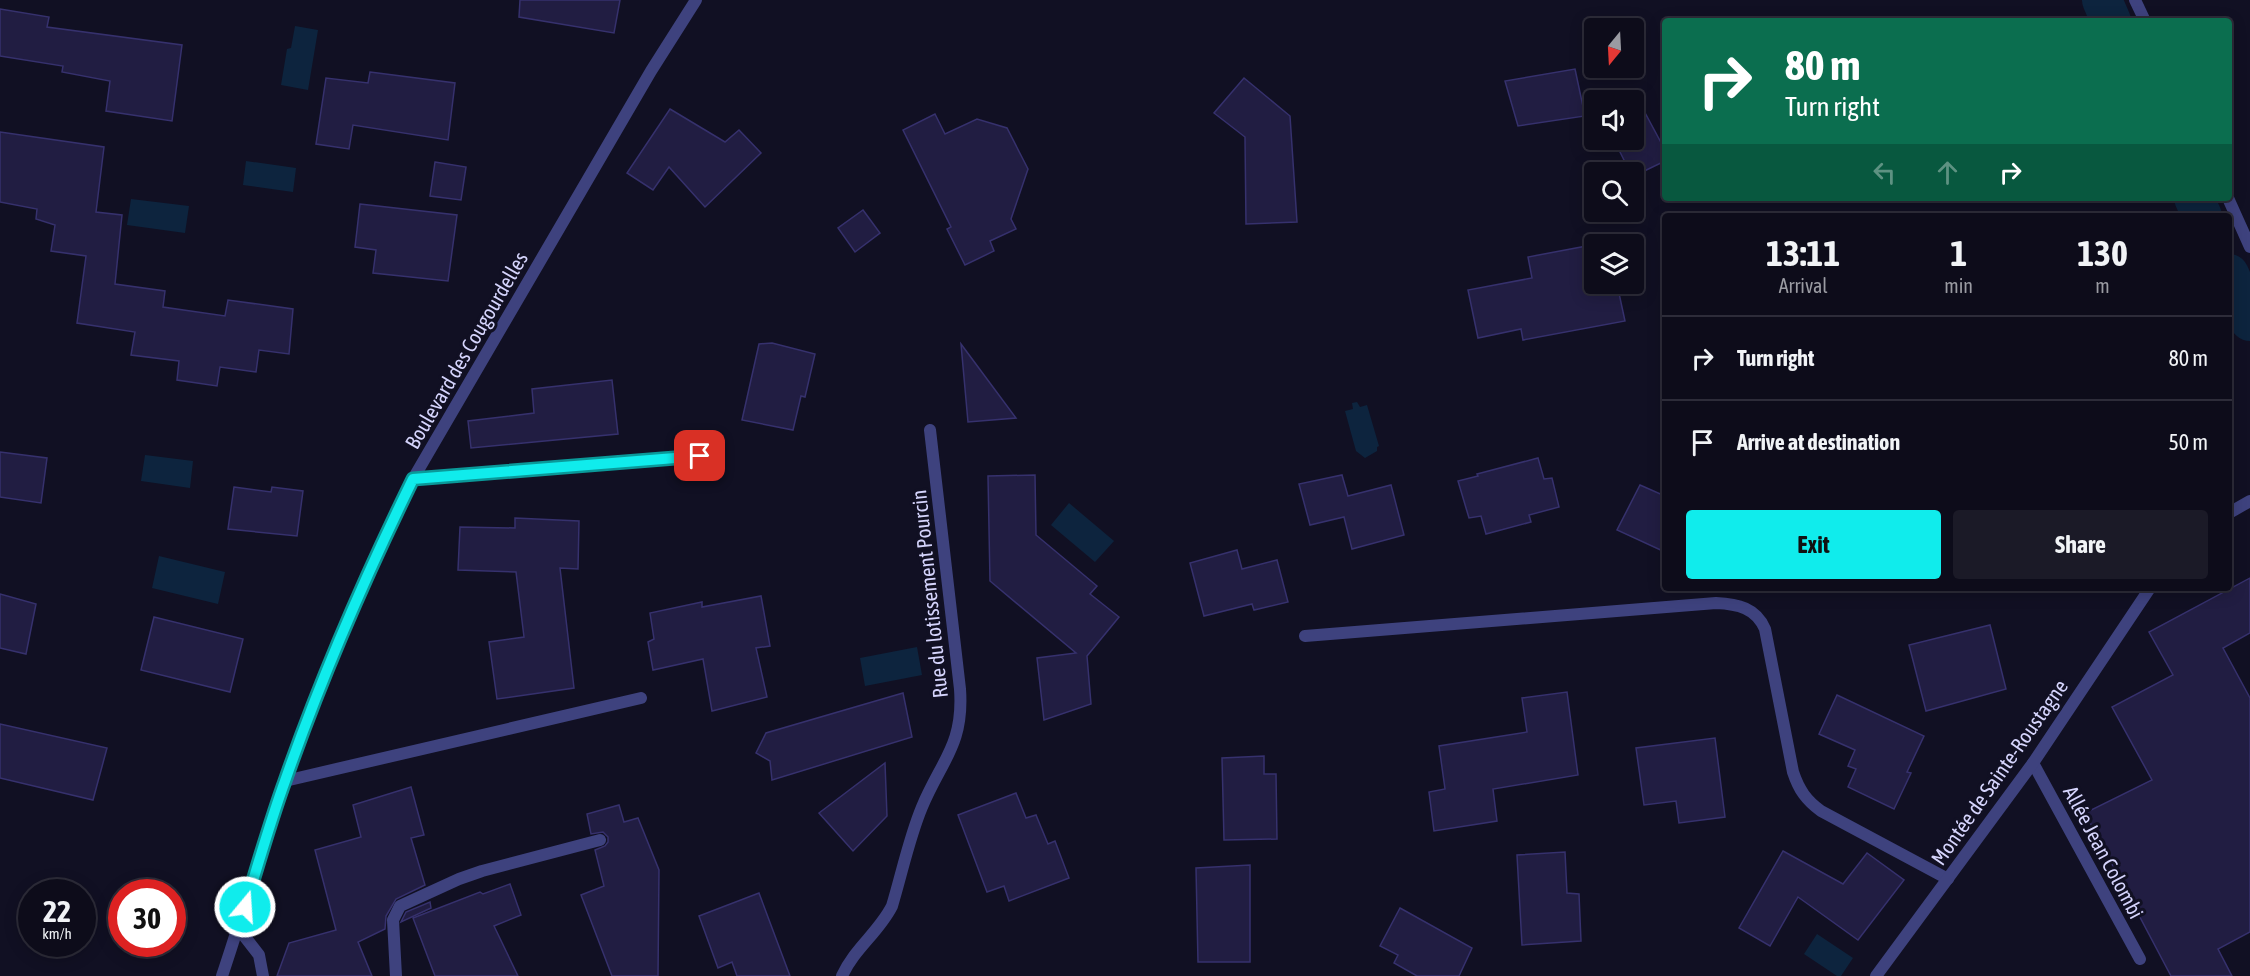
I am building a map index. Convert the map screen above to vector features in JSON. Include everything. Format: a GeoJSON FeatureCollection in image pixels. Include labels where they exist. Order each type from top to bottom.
{"type":"FeatureCollection","features":[{"type":"Feature","properties":{"kind":"street","name":"Boulevard des Cougourdelles"},"geometry":{"type":"LineString","coordinates":[[222,976],[285,781],[339,639],[413,479],[651,71],[696,0]]}},
{"type":"Feature","properties":{"kind":"street"},"geometry":{"type":"LineString","coordinates":[[2135,0],[2144,18]]}},
{"type":"Feature","properties":{"kind":"street"},"geometry":{"type":"LineString","coordinates":[[2229,201],[2250,247]]}},
{"type":"Feature","properties":{"kind":"street","name":"Rue du lotissement Pourcin"},"geometry":{"type":"LineString","coordinates":[[842,976],[852,957],[886,918],[892,906],[921,808],[950,753],[958,728],[960,689],[930,430]]}},
{"type":"Feature","properties":{"kind":"street"},"geometry":{"type":"LineString","coordinates":[[413,479],[700,456]]}},
{"type":"Feature","properties":{"kind":"street"},"geometry":{"type":"LineString","coordinates":[[2232,511],[2250,501]]}},
{"type":"Feature","properties":{"kind":"street","name":"Montée de Sainte-Roustagne"},"geometry":{"type":"LineString","coordinates":[[1876,976],[2033,763],[2148,591]]}},
{"type":"Feature","properties":{"kind":"street"},"geometry":{"type":"LineString","coordinates":[[1305,636],[1716,603],[1739,606],[1754,613],[1765,629],[1793,772],[1799,789],[1821,811],[1948,879]]}},
{"type":"Feature","properties":{"kind":"street"},"geometry":{"type":"LineString","coordinates":[[285,781],[641,699]]}},
{"type":"Feature","properties":{"kind":"street","name":"Allée Jean Colombi"},"geometry":{"type":"LineString","coordinates":[[2033,763],[2140,959]]}},
{"type":"Feature","properties":{"kind":"street"},"geometry":{"type":"LineString","coordinates":[[396,976],[393,920],[400,906],[474,873],[600,840]]}},
{"type":"Feature","properties":{"kind":"street"},"geometry":{"type":"LineString","coordinates":[[238,928],[259,955],[263,976]]}},
{"type":"Feature","properties":{"kind":"water"},"geometry":{"type":"Polygon","coordinates":[[[295,26],[318,30],[308,90],[281,85],[287,49],[291,48],[295,26]]]}},
{"type":"Feature","properties":{"kind":"water"},"geometry":{"type":"Polygon","coordinates":[[[246,161],[296,168],[293,192],[243,185],[246,161]]]}},
{"type":"Feature","properties":{"kind":"water"},"geometry":{"type":"Polygon","coordinates":[[[131,199],[189,206],[185,233],[127,225],[131,199]]]}},
{"type":"Feature","properties":{"kind":"water"},"geometry":{"type":"Polygon","coordinates":[[[1357,402],[1360,407],[1367,405],[1379,446],[1377,451],[1365,458],[1356,451],[1345,411],[1353,409],[1352,403],[1357,402]]]}},
{"type":"Feature","properties":{"kind":"water"},"geometry":{"type":"Polygon","coordinates":[[[145,455],[193,461],[190,488],[141,481],[145,455]]]}},
{"type":"Feature","properties":{"kind":"water"},"geometry":{"type":"Polygon","coordinates":[[[1069,503],[1114,541],[1095,562],[1051,525],[1069,503]]]}},
{"type":"Feature","properties":{"kind":"water"},"geometry":{"type":"Polygon","coordinates":[[[159,556],[225,572],[218,604],[152,588],[159,556]]]}},
{"type":"Feature","properties":{"kind":"water"},"geometry":{"type":"Polygon","coordinates":[[[917,647],[922,675],[865,686],[860,658],[917,647]]]}},
{"type":"Feature","properties":{"kind":"water"},"geometry":{"type":"Polygon","coordinates":[[[1817,934],[1853,958],[1841,976],[1837,976],[1804,954],[1817,934]]]}},
{"type":"Feature","properties":{"kind":"building"},"geometry":{"type":"Polygon","coordinates":[[[520,0],[620,0],[614,33],[519,17],[520,0]]]}},
{"type":"Feature","properties":{"kind":"building"},"geometry":{"type":"Polygon","coordinates":[[[0,9],[49,17],[47,27],[182,45],[172,121],[106,111],[110,81],[62,72],[63,66],[0,56],[0,9]]]}},
{"type":"Feature","properties":{"kind":"building"},"geometry":{"type":"Polygon","coordinates":[[[1575,69],[1584,116],[1518,126],[1505,81],[1575,69]]]}},
{"type":"Feature","properties":{"kind":"building"},"geometry":{"type":"Polygon","coordinates":[[[370,72],[455,83],[448,140],[353,125],[349,149],[316,144],[326,78],[368,83],[370,72]]]}},
{"type":"Feature","properties":{"kind":"building"},"geometry":{"type":"Polygon","coordinates":[[[1244,78],[1290,116],[1297,222],[1246,224],[1245,137],[1214,113],[1244,78]]]}},
{"type":"Feature","properties":{"kind":"building"},"geometry":{"type":"Polygon","coordinates":[[[670,109],[725,142],[739,130],[761,153],[705,207],[669,167],[653,190],[627,173],[670,109]]]}},
{"type":"Feature","properties":{"kind":"building"},"geometry":{"type":"Polygon","coordinates":[[[1644,111],[1662,144],[1662,162],[1644,171],[1644,162],[1625,162],[1619,150],[1644,150],[1644,111]]]}},
{"type":"Feature","properties":{"kind":"building"},"geometry":{"type":"Polygon","coordinates":[[[935,114],[945,134],[977,119],[1007,128],[1028,169],[1011,219],[1016,229],[990,241],[994,251],[965,265],[947,229],[951,227],[903,130],[935,114]]]}},
{"type":"Feature","properties":{"kind":"building"},"geometry":{"type":"Polygon","coordinates":[[[0,132],[104,147],[96,212],[122,215],[115,284],[165,291],[163,307],[225,316],[228,300],[293,309],[289,354],[259,350],[256,372],[220,367],[217,386],[177,380],[179,361],[131,355],[135,332],[77,323],[86,256],[51,251],[55,225],[36,219],[37,209],[0,202],[0,132]]]}},
{"type":"Feature","properties":{"kind":"building"},"geometry":{"type":"Polygon","coordinates":[[[435,162],[466,167],[461,200],[430,196],[435,162]]]}},
{"type":"Feature","properties":{"kind":"building"},"geometry":{"type":"Polygon","coordinates":[[[360,204],[457,215],[448,281],[373,273],[376,250],[355,247],[360,204]]]}},
{"type":"Feature","properties":{"kind":"building"},"geometry":{"type":"Polygon","coordinates":[[[863,210],[880,233],[855,252],[838,228],[863,210]]]}},
{"type":"Feature","properties":{"kind":"building"},"geometry":{"type":"Polygon","coordinates":[[[1584,247],[1584,294],[1619,294],[1625,321],[1523,340],[1521,329],[1478,338],[1468,290],[1532,278],[1528,257],[1584,247]]]}},
{"type":"Feature","properties":{"kind":"building"},"geometry":{"type":"Polygon","coordinates":[[[772,343],[815,354],[805,397],[801,396],[793,430],[742,420],[759,344],[772,343]]]}},
{"type":"Feature","properties":{"kind":"building"},"geometry":{"type":"Polygon","coordinates":[[[961,344],[1016,418],[968,422],[961,344]]]}},
{"type":"Feature","properties":{"kind":"building"},"geometry":{"type":"Polygon","coordinates":[[[612,380],[618,434],[471,448],[468,421],[534,413],[532,389],[612,380]]]}},
{"type":"Feature","properties":{"kind":"building"},"geometry":{"type":"Polygon","coordinates":[[[0,452],[47,458],[41,503],[0,497],[0,452]]]}},
{"type":"Feature","properties":{"kind":"building"},"geometry":{"type":"Polygon","coordinates":[[[1538,458],[1544,479],[1552,478],[1559,507],[1529,515],[1531,522],[1486,534],[1481,516],[1469,518],[1458,481],[1538,458]]]}},
{"type":"Feature","properties":{"kind":"building"},"geometry":{"type":"Polygon","coordinates":[[[1035,475],[1036,535],[1097,586],[1090,594],[1119,617],[1087,656],[1091,704],[1044,720],[1037,658],[1076,653],[990,581],[988,476],[1035,475]]]}},
{"type":"Feature","properties":{"kind":"building"},"geometry":{"type":"Polygon","coordinates":[[[1342,475],[1348,496],[1391,485],[1404,535],[1352,549],[1344,517],[1310,525],[1299,484],[1342,475]]]}},
{"type":"Feature","properties":{"kind":"building"},"geometry":{"type":"Polygon","coordinates":[[[1640,485],[1662,495],[1662,551],[1617,530],[1640,485]]]}},
{"type":"Feature","properties":{"kind":"building"},"geometry":{"type":"Polygon","coordinates":[[[234,487],[271,492],[272,487],[303,491],[297,536],[228,529],[234,487]]]}},
{"type":"Feature","properties":{"kind":"building"},"geometry":{"type":"Polygon","coordinates":[[[515,518],[579,521],[578,569],[560,568],[574,688],[497,699],[489,642],[524,637],[516,572],[458,570],[460,527],[515,528],[515,518]]]}},
{"type":"Feature","properties":{"kind":"building"},"geometry":{"type":"Polygon","coordinates":[[[1237,550],[1242,569],[1277,560],[1288,602],[1254,610],[1252,604],[1204,616],[1190,563],[1237,550]]]}},
{"type":"Feature","properties":{"kind":"building"},"geometry":{"type":"Polygon","coordinates":[[[2250,578],[2250,633],[2223,648],[2250,698],[2250,932],[2218,949],[2232,976],[2171,976],[2085,813],[2152,780],[2112,707],[2173,675],[2149,632],[2226,591],[2232,591],[2232,588],[2250,578]]]}},
{"type":"Feature","properties":{"kind":"building"},"geometry":{"type":"Polygon","coordinates":[[[0,594],[36,604],[26,654],[0,648],[0,594]]]}},
{"type":"Feature","properties":{"kind":"building"},"geometry":{"type":"Polygon","coordinates":[[[761,596],[770,646],[756,648],[767,697],[712,711],[703,659],[653,670],[648,642],[654,639],[650,613],[702,602],[702,607],[761,596]]]}},
{"type":"Feature","properties":{"kind":"building"},"geometry":{"type":"Polygon","coordinates":[[[154,617],[243,639],[230,692],[141,670],[154,617]]]}},
{"type":"Feature","properties":{"kind":"building"},"geometry":{"type":"Polygon","coordinates":[[[1990,625],[2006,689],[1926,711],[1909,645],[1990,625]]]}},
{"type":"Feature","properties":{"kind":"building"},"geometry":{"type":"Polygon","coordinates":[[[1567,692],[1578,775],[1493,789],[1497,821],[1434,831],[1429,792],[1445,789],[1439,746],[1527,732],[1522,698],[1567,692]]]}},
{"type":"Feature","properties":{"kind":"building"},"geometry":{"type":"Polygon","coordinates":[[[903,693],[912,737],[772,780],[770,761],[756,753],[766,733],[903,693]]]}},
{"type":"Feature","properties":{"kind":"building"},"geometry":{"type":"Polygon","coordinates":[[[1837,695],[1924,736],[1907,772],[1911,773],[1894,809],[1848,787],[1856,769],[1848,766],[1855,750],[1819,734],[1837,695]]]}},
{"type":"Feature","properties":{"kind":"building"},"geometry":{"type":"Polygon","coordinates":[[[0,724],[107,748],[93,800],[0,778],[0,724]]]}},
{"type":"Feature","properties":{"kind":"building"},"geometry":{"type":"Polygon","coordinates":[[[1715,738],[1725,817],[1679,823],[1676,801],[1644,805],[1636,748],[1715,738]]]}},
{"type":"Feature","properties":{"kind":"building"},"geometry":{"type":"Polygon","coordinates":[[[1264,756],[1264,774],[1276,774],[1277,839],[1224,840],[1222,758],[1264,756]]]}},
{"type":"Feature","properties":{"kind":"building"},"geometry":{"type":"Polygon","coordinates":[[[885,763],[887,816],[853,851],[819,813],[885,763]]]}},
{"type":"Feature","properties":{"kind":"building"},"geometry":{"type":"Polygon","coordinates":[[[411,787],[424,835],[411,838],[425,885],[396,899],[386,916],[385,929],[358,942],[372,976],[277,976],[289,943],[336,930],[315,850],[361,837],[353,805],[411,787]]]}},
{"type":"Feature","properties":{"kind":"building"},"geometry":{"type":"Polygon","coordinates":[[[1016,793],[1026,818],[1036,815],[1048,844],[1055,841],[1069,878],[1009,901],[1004,886],[987,892],[958,815],[1016,793]]]}},
{"type":"Feature","properties":{"kind":"building"},"geometry":{"type":"Polygon","coordinates":[[[619,805],[624,822],[638,818],[659,870],[658,976],[612,976],[581,895],[604,886],[595,850],[605,846],[608,842],[608,837],[603,832],[591,834],[587,814],[619,805]]]}},
{"type":"Feature","properties":{"kind":"building"},"geometry":{"type":"Polygon","coordinates":[[[1783,851],[1843,884],[1867,853],[1904,880],[1858,940],[1798,897],[1770,946],[1739,928],[1783,851]]]}},
{"type":"Feature","properties":{"kind":"building"},"geometry":{"type":"Polygon","coordinates":[[[1565,852],[1567,893],[1579,894],[1581,941],[1522,945],[1517,855],[1565,852]]]}},
{"type":"Feature","properties":{"kind":"building"},"geometry":{"type":"Polygon","coordinates":[[[1250,865],[1250,962],[1198,962],[1196,868],[1250,865]]]}},
{"type":"Feature","properties":{"kind":"building"},"geometry":{"type":"Polygon","coordinates":[[[510,884],[521,915],[494,926],[518,976],[435,976],[413,918],[480,892],[483,894],[510,884]]]}},
{"type":"Feature","properties":{"kind":"building"},"geometry":{"type":"Polygon","coordinates":[[[759,893],[790,976],[737,976],[732,962],[718,968],[699,916],[759,893]]]}},
{"type":"Feature","properties":{"kind":"building"},"geometry":{"type":"Polygon","coordinates":[[[430,902],[431,908],[401,922],[406,912],[430,902]]]}},
{"type":"Feature","properties":{"kind":"building"},"geometry":{"type":"Polygon","coordinates":[[[1400,908],[1472,948],[1459,976],[1417,976],[1394,963],[1398,955],[1380,946],[1400,908]]]}},
{"type":"Feature","properties":{"kind":"waterway"},"geometry":{"type":"LineString","coordinates":[[2102,0],[2110,18]]}},
{"type":"Feature","properties":{"kind":"waterway"},"geometry":{"type":"LineString","coordinates":[[2195,201],[2201,213]]}},
{"type":"Feature","properties":{"kind":"waterway"},"geometry":{"type":"LineString","coordinates":[[2232,281],[2250,321]]}},
{"type":"Feature","properties":{"kind":"route"},"geometry":{"type":"LineString","coordinates":[[245,907],[285,781],[339,639],[413,479],[700,456]]}}]}
